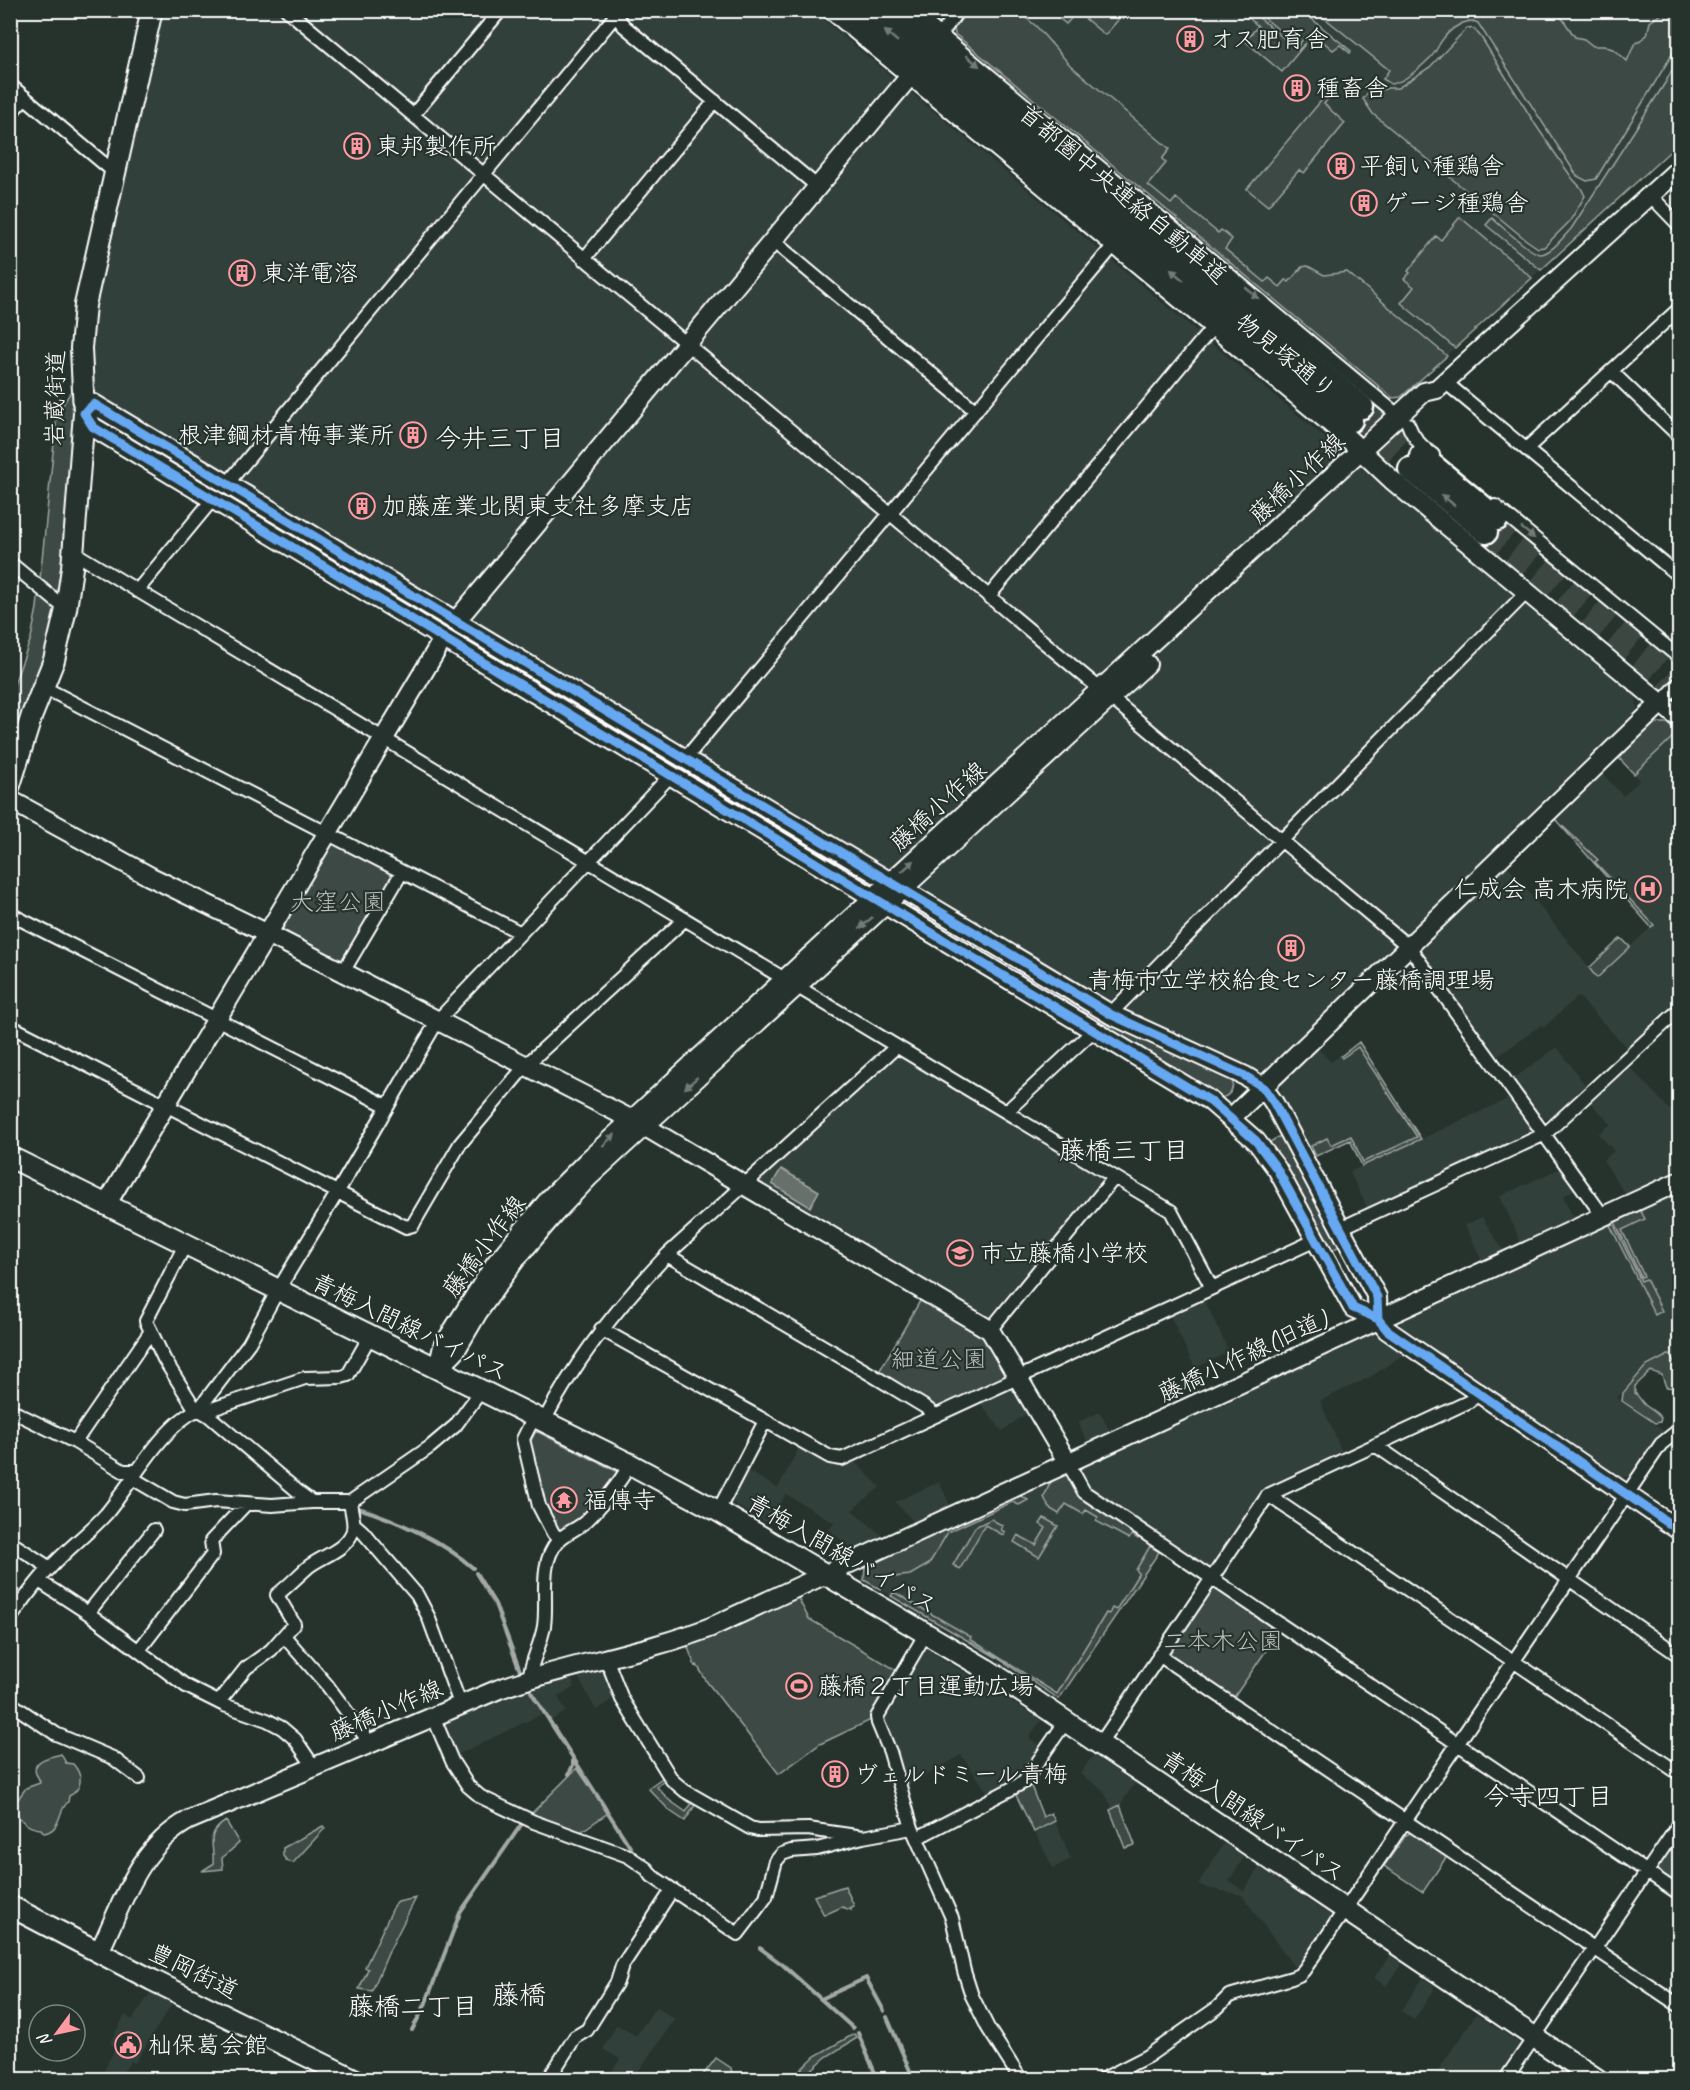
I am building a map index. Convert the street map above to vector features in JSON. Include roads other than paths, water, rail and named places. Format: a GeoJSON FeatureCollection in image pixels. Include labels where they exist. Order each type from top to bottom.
{"type":"FeatureCollection","features":[{"type":"Feature","properties":{"kind":"highway","name":"首都圏中央連絡自動車道"},"geometry":{"type":"LineString","coordinates":[[861,10],[1357,413],[888,10]]}},
{"type":"Feature","properties":{"kind":"highway"},"geometry":{"type":"LineString","coordinates":[[1416,462],[1491,525]]}},
{"type":"Feature","properties":{"kind":"main road","name":"岩蔵街道"},"geometry":{"type":"LineString","coordinates":[[10,785],[58,645],[66,609],[84,413],[81,348],[84,312],[152,10]]}},
{"type":"Feature","properties":{"kind":"main road","name":"青梅入間線バイパス"},"geometry":{"type":"LineString","coordinates":[[10,1157],[630,1464],[718,1511],[986,1669],[1100,1743],[1598,2079]]}},
{"type":"Feature","properties":{"kind":"main road","name":"豊岡街道"},"geometry":{"type":"LineString","coordinates":[[10,1906],[357,2079]]}},
{"type":"Feature","properties":{"kind":"street"},"geometry":{"type":"LineString","coordinates":[[287,10],[1409,947],[1603,1216]]}},
{"type":"Feature","properties":{"kind":"street"},"geometry":{"type":"LineString","coordinates":[[413,116],[501,10]]}},
{"type":"Feature","properties":{"kind":"street","name":"物見塚通り"},"geometry":{"type":"LineString","coordinates":[[832,10],[1341,432],[1392,480],[1680,719]]}},
{"type":"Feature","properties":{"kind":"street"},"geometry":{"type":"LineString","coordinates":[[911,10],[1403,420],[1419,444],[1680,658]]}},
{"type":"Feature","properties":{"kind":"street"},"geometry":{"type":"LineString","coordinates":[[941,35],[958,10]]}},
{"type":"Feature","properties":{"kind":"street"},"geometry":{"type":"LineString","coordinates":[[226,484],[484,175],[616,12],[624,26],[818,187]]}},
{"type":"Feature","properties":{"kind":"street"},"geometry":{"type":"LineString","coordinates":[[456,621],[910,76]]}},
{"type":"Feature","properties":{"kind":"street"},"geometry":{"type":"LineString","coordinates":[[10,85],[114,172]]}},
{"type":"Feature","properties":{"kind":"street"},"geometry":{"type":"LineString","coordinates":[[10,114],[25,97]]}},
{"type":"Feature","properties":{"kind":"street"},"geometry":{"type":"LineString","coordinates":[[584,259],[715,101]]}},
{"type":"Feature","properties":{"kind":"street","name":"藤橋小作線"},"geometry":{"type":"LineString","coordinates":[[438,1369],[454,1353],[478,1311],[535,1236],[637,1123],[1403,420],[1432,401],[1441,386],[1680,168]]}},
{"type":"Feature","properties":{"kind":"street"},"geometry":{"type":"LineString","coordinates":[[1650,195],[1680,226]]}},
{"type":"Feature","properties":{"kind":"street"},"geometry":{"type":"LineString","coordinates":[[773,241],[976,411]]}},
{"type":"Feature","properties":{"kind":"street"},"geometry":{"type":"LineString","coordinates":[[685,759],[1114,245]]}},
{"type":"Feature","properties":{"kind":"street"},"geometry":{"type":"LineString","coordinates":[[1526,449],[1680,308]]}},
{"type":"Feature","properties":{"kind":"street"},"geometry":{"type":"LineString","coordinates":[[989,596],[1214,327]]}},
{"type":"Feature","properties":{"kind":"street"},"geometry":{"type":"LineString","coordinates":[[1611,371],[1680,437]]}},
{"type":"Feature","properties":{"kind":"street"},"geometry":{"type":"LineString","coordinates":[[1441,386],[1526,449],[1680,577]]}},
{"type":"Feature","properties":{"kind":"street"},"geometry":{"type":"LineString","coordinates":[[1378,1319],[1377,1297],[1274,1103],[1263,1087],[1245,1076],[1112,1015],[895,887],[94,404],[84,413],[93,427],[1209,1100],[1256,1141],[1277,1169],[1353,1308],[1378,1319],[1387,1330],[1680,1531]]}},
{"type":"Feature","properties":{"kind":"street"},"geometry":{"type":"LineString","coordinates":[[137,591],[213,499]]}},
{"type":"Feature","properties":{"kind":"street"},"geometry":{"type":"LineString","coordinates":[[322,565],[333,547]]}},
{"type":"Feature","properties":{"kind":"street"},"geometry":{"type":"LineString","coordinates":[[73,552],[1171,1211],[1212,1288]]}},
{"type":"Feature","properties":{"kind":"street"},"geometry":{"type":"LineString","coordinates":[[10,563],[66,609]]}},
{"type":"Feature","properties":{"kind":"street"},"geometry":{"type":"LineString","coordinates":[[1112,1015],[1117,1007],[1527,592]]}},
{"type":"Feature","properties":{"kind":"street"},"geometry":{"type":"LineString","coordinates":[[106,1205],[443,639]]}},
{"type":"Feature","properties":{"kind":"street"},"geometry":{"type":"LineString","coordinates":[[1231,1118],[1661,703],[1680,682]]}},
{"type":"Feature","properties":{"kind":"street"},"geometry":{"type":"LineString","coordinates":[[43,687],[520,933]]}},
{"type":"Feature","properties":{"kind":"street"},"geometry":{"type":"LineString","coordinates":[[1661,703],[1680,689]]}},
{"type":"Feature","properties":{"kind":"street"},"geometry":{"type":"LineString","coordinates":[[558,708],[569,690]]}},
{"type":"Feature","properties":{"kind":"street"},"geometry":{"type":"LineString","coordinates":[[200,1409],[249,1343],[438,1020],[671,775]]}},
{"type":"Feature","properties":{"kind":"street"},"geometry":{"type":"LineString","coordinates":[[10,800],[149,876],[268,933],[637,1123],[990,1330],[1084,1492],[1680,1894]]}},
{"type":"Feature","properties":{"kind":"street"},"geometry":{"type":"LineString","coordinates":[[763,830],[774,813]]}},
{"type":"Feature","properties":{"kind":"street"},"geometry":{"type":"LineString","coordinates":[[343,972],[402,872]]}},
{"type":"Feature","properties":{"kind":"street"},"geometry":{"type":"LineString","coordinates":[[10,914],[387,1106]]}},
{"type":"Feature","properties":{"kind":"street"},"geometry":{"type":"LineString","coordinates":[[10,1026],[406,1227],[413,1225],[460,1144],[526,1065],[684,920]]}},
{"type":"Feature","properties":{"kind":"street"},"geometry":{"type":"LineString","coordinates":[[1341,1228],[1545,1134],[1680,1009]]}},
{"type":"Feature","properties":{"kind":"street"},"geometry":{"type":"LineString","coordinates":[[1006,1112],[1094,1030]]}},
{"type":"Feature","properties":{"kind":"street"},"geometry":{"type":"LineString","coordinates":[[559,1540],[539,1506],[523,1440],[601,1329],[639,1284],[667,1255],[896,1047]]}},
{"type":"Feature","properties":{"kind":"street"},"geometry":{"type":"LineString","coordinates":[[990,1330],[1114,1178]]}},
{"type":"Feature","properties":{"kind":"street","name":"藤橋小作線(旧道)"},"geometry":{"type":"LineString","coordinates":[[826,1575],[1680,1181]]}},
{"type":"Feature","properties":{"kind":"street"},"geometry":{"type":"LineString","coordinates":[[601,1329],[830,1457],[838,1459],[1316,1240]]}},
{"type":"Feature","properties":{"kind":"street"},"geometry":{"type":"LineString","coordinates":[[185,1245],[146,1321],[164,1359],[194,1407],[200,1409],[312,1502]]}},
{"type":"Feature","properties":{"kind":"street"},"geometry":{"type":"LineString","coordinates":[[667,1255],[872,1375],[935,1415]]}},
{"type":"Feature","properties":{"kind":"street"},"geometry":{"type":"LineString","coordinates":[[75,1442],[151,1331]]}},
{"type":"Feature","properties":{"kind":"street"},"geometry":{"type":"LineString","coordinates":[[10,1618],[50,1568],[105,1515],[134,1475],[174,1428],[192,1412],[215,1408],[305,1378],[348,1376],[370,1336]]}},
{"type":"Feature","properties":{"kind":"street"},"geometry":{"type":"LineString","coordinates":[[10,1410],[75,1442],[123,1471],[134,1475],[173,1502],[185,1505],[216,1501],[272,1505],[350,1502],[430,1447],[455,1426],[481,1391]]}},
{"type":"Feature","properties":{"kind":"street"},"geometry":{"type":"LineString","coordinates":[[1100,1743],[1268,1495],[1468,1402],[1480,1393]]}},
{"type":"Feature","properties":{"kind":"street"},"geometry":{"type":"LineString","coordinates":[[718,1511],[765,1421]]}},
{"type":"Feature","properties":{"kind":"street"},"geometry":{"type":"LineString","coordinates":[[1101,2079],[1149,2056],[1217,2008],[1228,1996],[1299,1975],[1570,1580],[1626,1494],[1661,1444],[1680,1429]]}},
{"type":"Feature","properties":{"kind":"street"},"geometry":{"type":"LineString","coordinates":[[1375,1445],[1680,1656]]}},
{"type":"Feature","properties":{"kind":"street"},"geometry":{"type":"LineString","coordinates":[[529,1679],[530,1668],[540,1644],[544,1625],[549,1555],[559,1540],[586,1521],[630,1464]]}},
{"type":"Feature","properties":{"kind":"street"},"geometry":{"type":"LineString","coordinates":[[1268,1495],[1680,1774]]}},
{"type":"Feature","properties":{"kind":"street"},"geometry":{"type":"LineString","coordinates":[[219,1702],[246,1668],[271,1650],[294,1624],[277,1595],[307,1568],[333,1553],[346,1541],[353,1532],[354,1524],[350,1502]]}},
{"type":"Feature","properties":{"kind":"street"},"geometry":{"type":"LineString","coordinates":[[139,1650],[213,1554],[211,1541],[246,1504]]}},
{"type":"Feature","properties":{"kind":"street"},"geometry":{"type":"LineString","coordinates":[[354,1524],[417,1596],[428,1616],[460,1704]]}},
{"type":"Feature","properties":{"kind":"street"},"geometry":{"type":"LineString","coordinates":[[88,1613],[154,1530]]}},
{"type":"Feature","properties":{"kind":"street"},"geometry":{"type":"LineString","coordinates":[[10,1542],[50,1568]]}},
{"type":"Feature","properties":{"kind":"street","name":"藤橋小作線"},"geometry":{"type":"LineString","coordinates":[[99,1952],[138,1868],[150,1851],[165,1836],[199,1815],[460,1704],[529,1679],[665,1643],[704,1630],[826,1575]]}},
{"type":"Feature","properties":{"kind":"street"},"geometry":{"type":"LineString","coordinates":[[39,1581],[88,1613],[186,1686],[282,1728],[295,1739],[314,1767]]}},
{"type":"Feature","properties":{"kind":"street"},"geometry":{"type":"LineString","coordinates":[[926,1633],[878,1717],[878,1723],[890,1752],[915,1833],[952,1918],[964,1971],[976,2005],[1021,2079]]}},
{"type":"Feature","properties":{"kind":"street"},"geometry":{"type":"LineString","coordinates":[[284,1636],[327,1685],[369,1743]]}},
{"type":"Feature","properties":{"kind":"street"},"geometry":{"type":"LineString","coordinates":[[1160,1655],[1680,2006]]}},
{"type":"Feature","properties":{"kind":"street"},"geometry":{"type":"LineString","coordinates":[[606,1658],[617,1689],[629,1711],[668,1773],[685,1791],[754,1829],[808,1829],[863,1837]]}},
{"type":"Feature","properties":{"kind":"street"},"geometry":{"type":"LineString","coordinates":[[10,1703],[56,1734],[113,1758],[139,1778]]}},
{"type":"Feature","properties":{"kind":"street"},"geometry":{"type":"LineString","coordinates":[[433,1716],[452,1761],[468,1786],[481,1797],[534,1822],[628,1856],[652,1876],[738,1934],[766,1897],[776,1862],[782,1854],[817,1849],[863,1837],[915,1833],[1019,1786],[1028,1778],[1066,1721]]}},
{"type":"Feature","properties":{"kind":"street"},"geometry":{"type":"LineString","coordinates":[[1505,2079],[1680,1823]]}},
{"type":"Feature","properties":{"kind":"street"},"geometry":{"type":"LineString","coordinates":[[548,2079],[575,2037],[587,2030],[617,1982],[622,1966],[672,1890]]}},
{"type":"Feature","properties":{"kind":"waterway"},"geometry":{"type":"LineString","coordinates":[[358,1508],[388,1518],[418,1532],[448,1549],[473,1568]]}},
{"type":"Feature","properties":{"kind":"waterway"},"geometry":{"type":"LineString","coordinates":[[476,1573],[495,1604],[520,1671]]}},
{"type":"Feature","properties":{"kind":"waterway"},"geometry":{"type":"LineString","coordinates":[[531,1692],[632,1850]]}},
{"type":"Feature","properties":{"kind":"waterway"},"geometry":{"type":"LineString","coordinates":[[569,1774],[573,1759]]}},
{"type":"Feature","properties":{"kind":"waterway"},"geometry":{"type":"LineString","coordinates":[[412,2030],[425,2005],[460,1913],[523,1822]]}},
{"type":"Feature","properties":{"kind":"waterway"},"geometry":{"type":"LineString","coordinates":[[760,1948],[783,1965],[853,2028]]}},
{"type":"Feature","properties":{"kind":"waterway"},"geometry":{"type":"LineString","coordinates":[[821,1999],[866,1978],[884,2011]]}},
{"type":"Feature","properties":{"kind":"waterway"},"geometry":{"type":"LineString","coordinates":[[887,2017],[914,2080]]}},
{"type":"Feature","properties":{"kind":"waterway"},"geometry":{"type":"LineString","coordinates":[[858,2033],[878,2080]]}},
{"type":"Feature","properties":{"kind":"tunnel"},"geometry":{"type":"LineString","coordinates":[[1362,407],[1421,456]]}},
{"type":"Feature","properties":{"kind":"tunnel"},"geometry":{"type":"LineString","coordinates":[[1351,420],[1410,469]]}},
{"type":"Feature","properties":{"kind":"tunnel"},"geometry":{"type":"LineString","coordinates":[[1497,519],[1680,671]]}},
{"type":"Feature","properties":{"kind":"tunnel"},"geometry":{"type":"LineString","coordinates":[[1486,532],[1680,693]]}},
{"type":"Feature","properties":{"kind":"place","name":"オス肥育舎"},"geometry":{"type":"Point","coordinates":[1190,39]}},
{"type":"Feature","properties":{"kind":"place","name":"種畜舎"},"geometry":{"type":"Point","coordinates":[1297,88]}},
{"type":"Feature","properties":{"kind":"place","name":"東邦製作所"},"geometry":{"type":"Point","coordinates":[357,146]}},
{"type":"Feature","properties":{"kind":"place","name":"平飼い種鶏舎"},"geometry":{"type":"Point","coordinates":[1341,166]}},
{"type":"Feature","properties":{"kind":"place","name":"ゲージ種鶏舎"},"geometry":{"type":"Point","coordinates":[1364,203]}},
{"type":"Feature","properties":{"kind":"place","name":"東洋電溶"},"geometry":{"type":"Point","coordinates":[242,273]}},
{"type":"Feature","properties":{"kind":"place","name":"根津鋼材青梅事業所"},"geometry":{"type":"Point","coordinates":[413,435]}},
{"type":"Feature","properties":{"kind":"place","name":"加藤産業北関東支社多摩支店"},"geometry":{"type":"Point","coordinates":[362,506]}},
{"type":"Feature","properties":{"kind":"place","name":"仁成会 高木病院"},"geometry":{"type":"Point","coordinates":[1648,889]}},
{"type":"Feature","properties":{"kind":"place","name":"青梅市立学校給食センター藤橋調理場"},"geometry":{"type":"Point","coordinates":[1291,948]}},
{"type":"Feature","properties":{"kind":"place","name":"市立藤橋小学校"},"geometry":{"type":"Point","coordinates":[960,1253]}},
{"type":"Feature","properties":{"kind":"place","name":"福傳寺"},"geometry":{"type":"Point","coordinates":[564,1500]}},
{"type":"Feature","properties":{"kind":"place","name":"藤橋２丁目運動広場"},"geometry":{"type":"Point","coordinates":[799,1686]}},
{"type":"Feature","properties":{"kind":"place","name":"ヴェルドミール青梅"},"geometry":{"type":"Point","coordinates":[835,1774]}},
{"type":"Feature","properties":{"kind":"place","name":"杣保葛会館"},"geometry":{"type":"Point","coordinates":[128,2045]}},
{"type":"Feature","properties":{"kind":"district","name":"今井三丁目"},"geometry":{"type":"Point","coordinates":[500,438]}},
{"type":"Feature","properties":{"kind":"district","name":"藤橋三丁目"},"geometry":{"type":"Point","coordinates":[1124,1150]}},
{"type":"Feature","properties":{"kind":"district","name":"今寺四丁目"},"geometry":{"type":"Point","coordinates":[1548,1796]}},
{"type":"Feature","properties":{"kind":"district","name":"藤橋"},"geometry":{"type":"Point","coordinates":[519,1995]}},
{"type":"Feature","properties":{"kind":"district","name":"藤橋二丁目"},"geometry":{"type":"Point","coordinates":[413,2006]}},
{"type":"Feature","properties":{"kind":"park label","name":"大窪公園"},"geometry":{"type":"Point","coordinates":[338,902]}},
{"type":"Feature","properties":{"kind":"park label","name":"細道公園"},"geometry":{"type":"Point","coordinates":[939,1359]}},
{"type":"Feature","properties":{"kind":"park label","name":"二本木公園"},"geometry":{"type":"Point","coordinates":[1223,1641]}}]}
